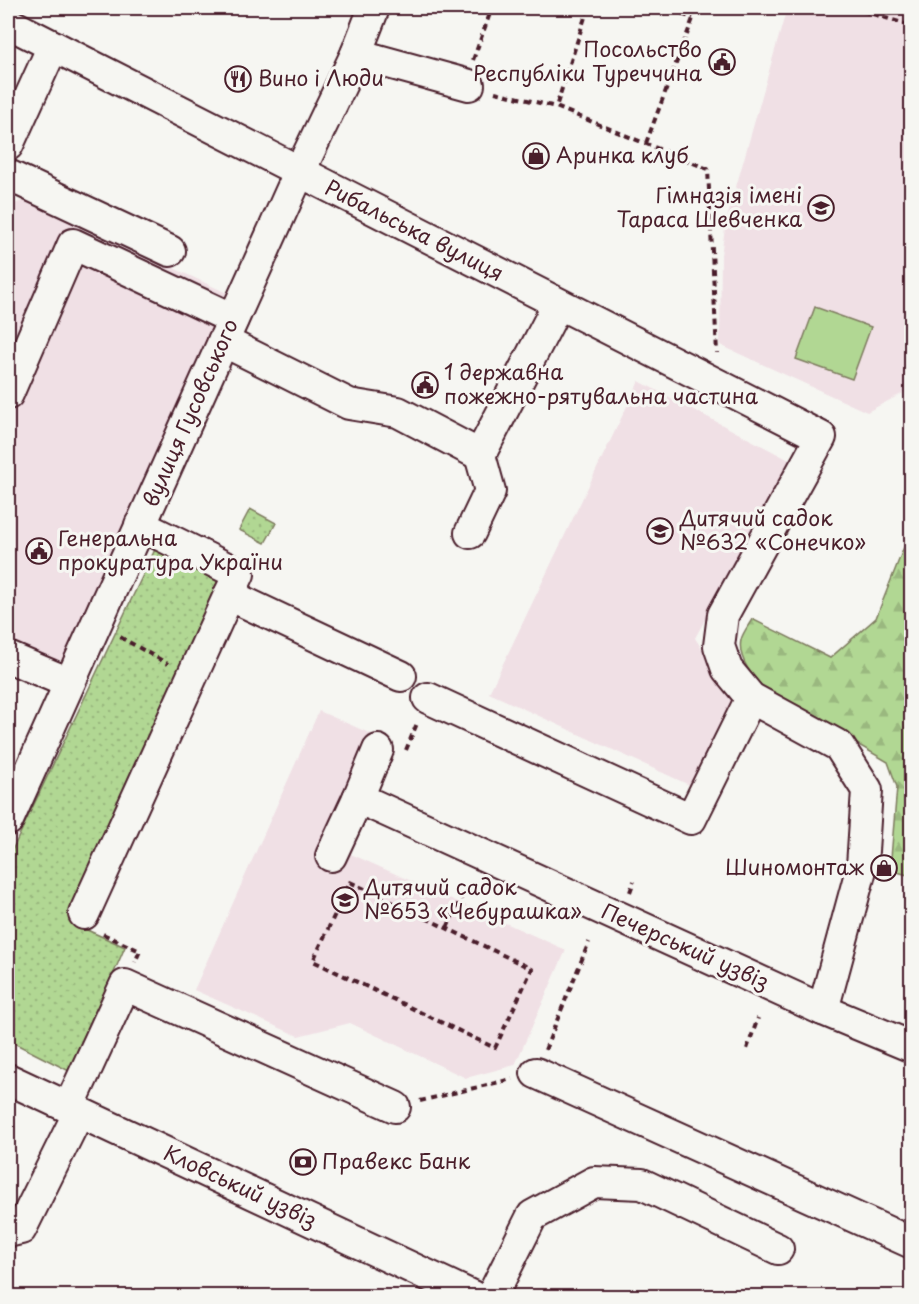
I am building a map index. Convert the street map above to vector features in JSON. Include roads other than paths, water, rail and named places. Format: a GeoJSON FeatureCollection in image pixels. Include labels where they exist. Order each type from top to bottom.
{"type":"FeatureCollection","features":[{"type":"Feature","properties":{"kind":"street","name":"вулиця Гусовського"},"geometry":{"type":"LineString","coordinates":[[8,820],[299,173],[356,54],[374,8]]}},
{"type":"Feature","properties":{"kind":"street","name":"Рибальська вулиця"},"geometry":{"type":"LineString","coordinates":[[8,24],[821,437],[723,615],[719,646],[727,669],[751,698]]}},
{"type":"Feature","properties":{"kind":"street"},"geometry":{"type":"LineString","coordinates":[[8,144],[53,46]]}},
{"type":"Feature","properties":{"kind":"street"},"geometry":{"type":"LineString","coordinates":[[356,54],[469,85]]}},
{"type":"Feature","properties":{"kind":"street"},"geometry":{"type":"LineString","coordinates":[[8,175],[170,251]]}},
{"type":"Feature","properties":{"kind":"street"},"geometry":{"type":"LineString","coordinates":[[8,394],[73,244],[228,330],[349,404],[398,412],[480,455]]}},
{"type":"Feature","properties":{"kind":"street"},"geometry":{"type":"LineString","coordinates":[[470,533],[490,491],[480,455],[558,304]]}},
{"type":"Feature","properties":{"kind":"street"},"geometry":{"type":"LineString","coordinates":[[84,914],[238,574],[140,525]]}},
{"type":"Feature","properties":{"kind":"street"},"geometry":{"type":"LineString","coordinates":[[229,595],[401,676]]}},
{"type":"Feature","properties":{"kind":"street"},"geometry":{"type":"LineString","coordinates":[[8,657],[69,683]]}},
{"type":"Feature","properties":{"kind":"street"},"geometry":{"type":"LineString","coordinates":[[428,698],[691,819],[751,698],[839,746],[867,790],[862,866],[823,1010]]}},
{"type":"Feature","properties":{"kind":"street"},"geometry":{"type":"LineString","coordinates":[[331,856],[378,750]]}},
{"type":"Feature","properties":{"kind":"street","name":"Печерський узвіз"},"geometry":{"type":"LineString","coordinates":[[358,798],[823,1010],[912,1047]]}},
{"type":"Feature","properties":{"kind":"street"},"geometry":{"type":"LineString","coordinates":[[8,1232],[21,1229],[125,985],[395,1107]]}},
{"type":"Feature","properties":{"kind":"street"},"geometry":{"type":"LineString","coordinates":[[536,1073],[912,1243]]}},
{"type":"Feature","properties":{"kind":"street","name":"Кловський узвіз"},"geometry":{"type":"LineString","coordinates":[[8,1078],[472,1296]]}},
{"type":"Feature","properties":{"kind":"street"},"geometry":{"type":"LineString","coordinates":[[492,1296],[532,1216],[594,1182],[642,1184],[778,1249]]}},
{"type":"Feature","properties":{"kind":"place","name":"Посольство Республіки Туреччина"},"geometry":{"type":"Point","coordinates":[722,62]}},
{"type":"Feature","properties":{"kind":"place","name":"Вино і Люди"},"geometry":{"type":"Point","coordinates":[238,79]}},
{"type":"Feature","properties":{"kind":"place","name":"Аринка клуб"},"geometry":{"type":"Point","coordinates":[536,156]}},
{"type":"Feature","properties":{"kind":"place","name":"Гімназія імені Тараса Шевченка"},"geometry":{"type":"Point","coordinates":[821,208]}},
{"type":"Feature","properties":{"kind":"place","name":"1 державна пожежно-рятувальна частина"},"geometry":{"type":"Point","coordinates":[425,385]}},
{"type":"Feature","properties":{"kind":"place","name":"Дитячий садок №632 «Сонечко»"},"geometry":{"type":"Point","coordinates":[660,531]}},
{"type":"Feature","properties":{"kind":"place","name":"Генеральна прокуратура України"},"geometry":{"type":"Point","coordinates":[39,551]}},
{"type":"Feature","properties":{"kind":"place","name":"Шиномонтаж"},"geometry":{"type":"Point","coordinates":[884,868]}},
{"type":"Feature","properties":{"kind":"place","name":"Дитячий садок №653 «Чебурашка»"},"geometry":{"type":"Point","coordinates":[345,900]}},
{"type":"Feature","properties":{"kind":"place","name":"Правекс Банк"},"geometry":{"type":"Point","coordinates":[303,1162]}}]}
